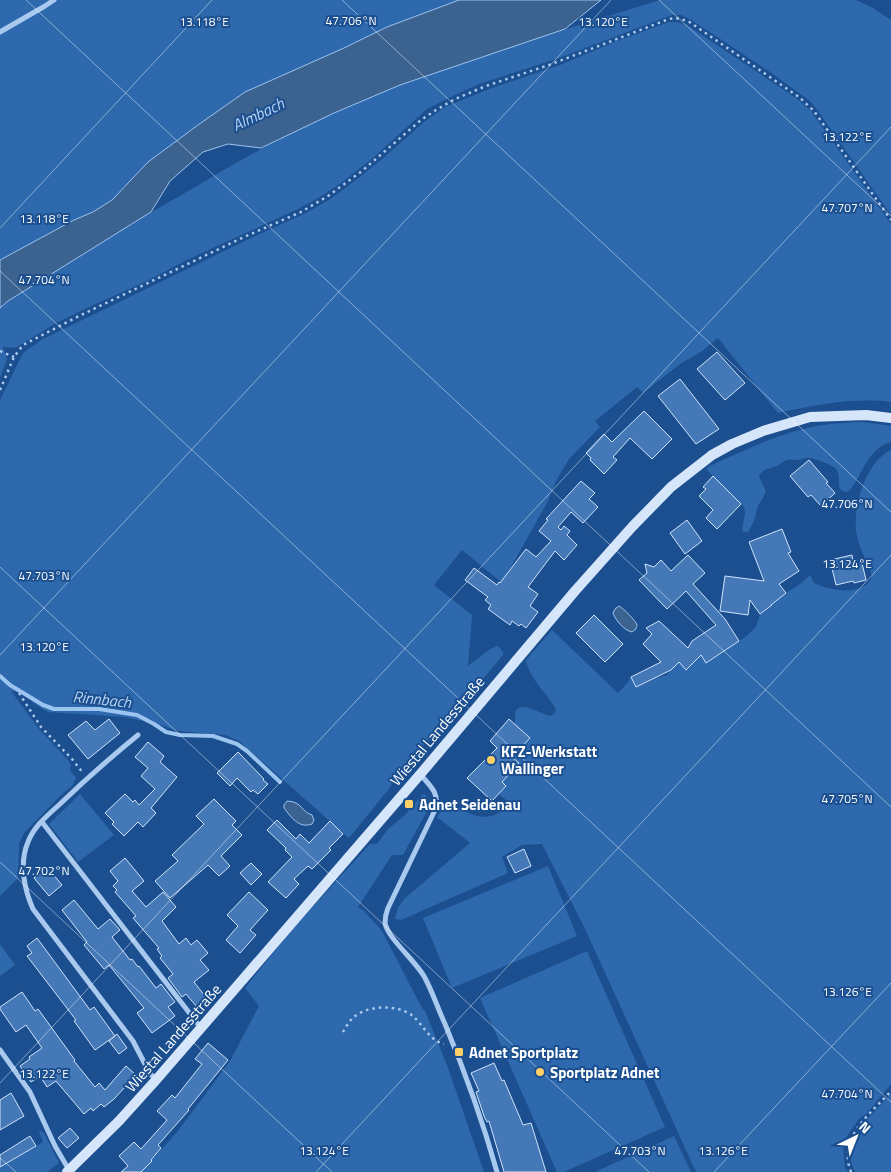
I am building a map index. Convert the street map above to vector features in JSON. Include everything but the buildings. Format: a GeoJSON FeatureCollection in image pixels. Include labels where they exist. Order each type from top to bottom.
{"type":"FeatureCollection","features":[{"type":"Feature","properties":{"kind":"main road","name":"Wiestal Landesstraße"},"geometry":{"type":"LineString","coordinates":[[68,1171],[119,1122],[202,1028],[580,586],[665,493],[712,456],[732,444],[763,430],[810,417],[866,415],[891,418]]}},
{"type":"Feature","properties":{"kind":"street"},"geometry":{"type":"LineString","coordinates":[[0,32],[54,0]]}},
{"type":"Feature","properties":{"kind":"street"},"geometry":{"type":"LineString","coordinates":[[138,735],[87,778],[42,822],[27,842],[23,870],[24,881],[33,909],[133,1041],[149,1072],[156,1080]]}},
{"type":"Feature","properties":{"kind":"street"},"geometry":{"type":"LineString","coordinates":[[420,774],[436,793],[436,808],[388,908],[385,923],[390,934],[419,968],[426,980],[453,1043],[497,1172]]}},
{"type":"Feature","properties":{"kind":"street"},"geometry":{"type":"LineString","coordinates":[[42,822],[202,1028]]}},
{"type":"Feature","properties":{"kind":"street"},"geometry":{"type":"LineString","coordinates":[[0,1050],[34,1098],[68,1171]]}},
{"type":"Feature","properties":{"kind":"path"},"geometry":{"type":"LineString","coordinates":[[0,390],[14,357],[29,342],[244,237],[301,212],[322,200],[362,171],[421,120],[455,99],[486,86],[549,66],[669,19],[676,18],[688,22],[799,97],[814,111],[891,220]]}},
{"type":"Feature","properties":{"kind":"path"},"geometry":{"type":"LineString","coordinates":[[0,351],[14,357]]}},
{"type":"Feature","properties":{"kind":"path"},"geometry":{"type":"LineString","coordinates":[[19,693],[42,727],[87,778]]}},
{"type":"Feature","properties":{"kind":"path"},"geometry":{"type":"LineString","coordinates":[[343,1032],[359,1013],[377,1008],[391,1008],[412,1015],[436,1041],[442,1044],[453,1043]]}},
{"type":"Feature","properties":{"kind":"path"},"geometry":{"type":"LineString","coordinates":[[851,1172],[848,1161],[851,1137],[891,1091]]}},
{"type":"Feature","properties":{"kind":"shaded area"},"geometry":{"type":"Polygon","coordinates":[[[0,0],[459,0],[387,27],[245,92],[148,162],[112,200],[93,212],[74,220],[0,260],[0,0]]]}},
{"type":"Feature","properties":{"kind":"shaded area"},"geometry":{"type":"Polygon","coordinates":[[[660,0],[856,0],[891,20],[891,215],[810,101],[690,19],[681,15],[672,15],[559,58],[479,84],[427,109],[373,158],[320,197],[56,323],[17,347],[3,347],[7,359],[0,378],[0,308],[8,301],[104,241],[234,164],[284,137],[374,95],[496,51],[660,0]]]}},
{"type":"Feature","properties":{"kind":"shaded area"},"geometry":{"type":"Polygon","coordinates":[[[669,22],[687,25],[796,98],[811,111],[891,224],[891,402],[848,401],[778,413],[718,338],[701,352],[680,364],[643,393],[637,387],[595,421],[600,427],[569,459],[556,481],[548,501],[501,582],[462,550],[434,585],[472,615],[468,666],[490,649],[498,646],[503,655],[439,731],[407,761],[388,790],[349,838],[239,741],[225,735],[178,731],[125,717],[48,712],[33,703],[27,693],[11,691],[39,729],[68,760],[71,765],[70,770],[76,778],[72,786],[24,833],[19,844],[18,878],[0,896],[0,400],[23,353],[41,340],[306,213],[332,198],[445,107],[489,89],[560,65],[669,22]]]}},
{"type":"Feature","properties":{"kind":"shaded area"},"geometry":{"type":"Polygon","coordinates":[[[862,422],[891,426],[891,442],[880,447],[872,455],[854,485],[847,492],[840,489],[839,475],[835,468],[809,458],[787,460],[777,466],[764,470],[760,474],[759,477],[766,491],[748,532],[742,531],[744,507],[708,471],[708,467],[764,442],[793,432],[823,425],[862,422]]]}},
{"type":"Feature","properties":{"kind":"shaded area"},"geometry":{"type":"Polygon","coordinates":[[[891,450],[891,1084],[867,1113],[859,1119],[847,1136],[843,1145],[845,1168],[848,1172],[696,1172],[586,931],[542,844],[522,845],[502,857],[508,873],[401,920],[395,919],[398,908],[404,899],[470,843],[437,817],[446,804],[456,806],[477,816],[488,817],[502,811],[509,803],[499,794],[506,786],[502,782],[519,763],[512,757],[530,738],[515,724],[516,710],[520,707],[526,707],[550,716],[556,710],[530,672],[526,660],[552,630],[618,693],[629,681],[630,676],[636,687],[667,675],[679,662],[686,670],[701,655],[707,663],[744,638],[756,627],[760,614],[810,575],[814,583],[837,590],[855,590],[863,587],[872,576],[857,536],[856,513],[858,501],[867,476],[874,465],[891,450]]]}},
{"type":"Feature","properties":{"kind":"shaded area"},"geometry":{"type":"Polygon","coordinates":[[[80,794],[114,835],[78,862],[49,824],[80,794]]]}},
{"type":"Feature","properties":{"kind":"shaded area"},"geometry":{"type":"Polygon","coordinates":[[[425,794],[428,800],[426,813],[403,855],[392,855],[358,907],[382,931],[425,1011],[447,1065],[484,1172],[141,1172],[178,1131],[230,1061],[259,1006],[245,988],[291,931],[370,844],[377,844],[388,829],[404,816],[425,794]]]}},
{"type":"Feature","properties":{"kind":"shaded area"},"geometry":{"type":"Polygon","coordinates":[[[548,866],[577,936],[452,988],[423,918],[548,866]]]}},
{"type":"Feature","properties":{"kind":"shaded area"},"geometry":{"type":"Polygon","coordinates":[[[0,944],[15,965],[0,976],[0,944]]]}},
{"type":"Feature","properties":{"kind":"shaded area"},"geometry":{"type":"Polygon","coordinates":[[[587,951],[665,1127],[564,1172],[557,1172],[480,998],[587,951]]]}},
{"type":"Feature","properties":{"kind":"shaded area"},"geometry":{"type":"Polygon","coordinates":[[[891,1094],[891,1172],[855,1172],[850,1155],[856,1136],[860,1128],[891,1094]]]}},
{"type":"Feature","properties":{"kind":"shaded area"},"geometry":{"type":"Polygon","coordinates":[[[40,1131],[44,1133],[59,1163],[47,1172],[0,1172],[0,1167],[43,1142],[40,1131]]]}},
{"type":"Feature","properties":{"kind":"shaded area"},"geometry":{"type":"Polygon","coordinates":[[[674,1136],[691,1172],[595,1172],[674,1136]]]}},
{"type":"Feature","properties":{"kind":"water","name":"Almbach"},"geometry":{"type":"Polygon","coordinates":[[[459,0],[601,0],[565,29],[400,85],[334,113],[261,148],[228,144],[203,152],[170,181],[151,212],[8,301],[0,308],[0,260],[74,220],[93,212],[112,200],[148,162],[245,92],[387,27],[459,0]]]}},
{"type":"Feature","properties":{"kind":"water"},"geometry":{"type":"Polygon","coordinates":[[[619,606],[637,625],[636,629],[632,632],[623,627],[614,616],[615,609],[619,606]]]}},
{"type":"Feature","properties":{"kind":"water"},"geometry":{"type":"Polygon","coordinates":[[[287,801],[296,803],[312,815],[314,820],[312,824],[299,824],[284,808],[287,801]]]}},
{"type":"Feature","properties":{"kind":"waterway","name":"Rinnbach"},"geometry":{"type":"LineString","coordinates":[[0,676],[10,685],[43,705],[54,709],[99,709],[137,715],[166,732],[180,735],[213,736],[237,744],[280,782]]}},
{"type":"Feature","properties":{"kind":"place","name":"KFZ-Werkstatt Wallinger"},"geometry":{"type":"Point","coordinates":[491,760]}},
{"type":"Feature","properties":{"kind":"place","name":"Adnet Seidenau"},"geometry":{"type":"Point","coordinates":[409,804]}},
{"type":"Feature","properties":{"kind":"place","name":"Adnet Sportplatz"},"geometry":{"type":"Point","coordinates":[459,1052]}},
{"type":"Feature","properties":{"kind":"place","name":"Sportplatz Adnet"},"geometry":{"type":"Point","coordinates":[540,1072]}}]}
